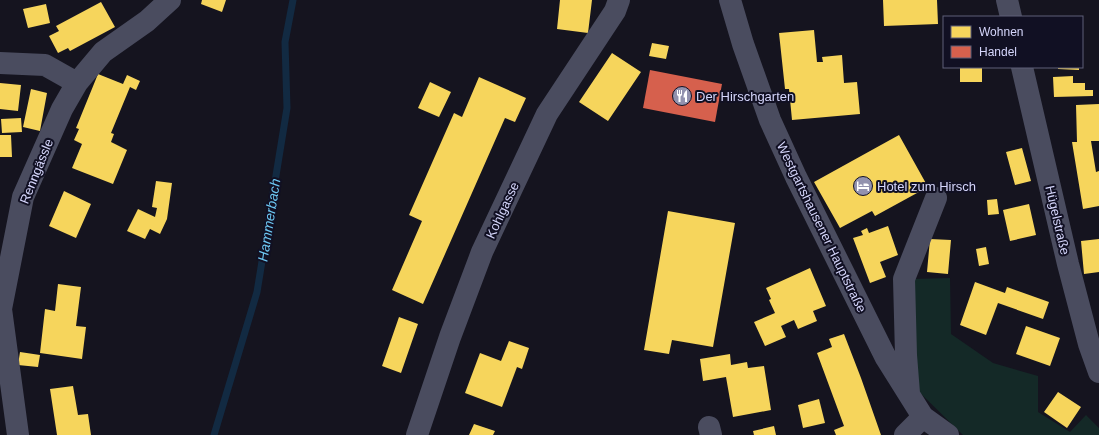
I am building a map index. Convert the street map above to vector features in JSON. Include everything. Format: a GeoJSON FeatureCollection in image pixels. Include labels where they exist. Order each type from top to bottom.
{"type":"FeatureCollection","features":[{"type":"Feature","properties":{"kind":"street","name":"Renngässle"},"geometry":{"type":"LineString","coordinates":[[18,435],[0,309],[23,197],[62,109],[77,83],[103,52],[147,21],[170,0]]}},
{"type":"Feature","properties":{"kind":"street","name":"Kohlgasse"},"geometry":{"type":"LineString","coordinates":[[417,435],[450,337],[482,252],[547,114],[615,11],[619,0]]}},
{"type":"Feature","properties":{"kind":"street","name":"Westgartshausener Hauptstraße"},"geometry":{"type":"LineString","coordinates":[[730,0],[743,44],[770,120],[796,177],[886,358],[923,417],[948,435]]}},
{"type":"Feature","properties":{"kind":"street"},"geometry":{"type":"LineString","coordinates":[[1007,0],[1011,16]]}},
{"type":"Feature","properties":{"kind":"street"},"geometry":{"type":"LineString","coordinates":[[0,63],[45,65],[77,83]]}},
{"type":"Feature","properties":{"kind":"street","name":"Hügelstraße"},"geometry":{"type":"LineString","coordinates":[[1022,68],[1068,264],[1089,344],[1099,372]]}},
{"type":"Feature","properties":{"kind":"street"},"geometry":{"type":"LineString","coordinates":[[909,395],[906,355],[904,279],[936,198]]}},
{"type":"Feature","properties":{"kind":"street"},"geometry":{"type":"LineString","coordinates":[[905,435],[923,417]]}},
{"type":"Feature","properties":{"kind":"green space"},"geometry":{"type":"Polygon","coordinates":[[[950,278],[951,334],[993,363],[1038,376],[1038,412],[1070,432],[1086,415],[1099,428],[1099,435],[963,435],[914,387],[912,279],[950,278]]]}},
{"type":"Feature","properties":{"kind":"building: Wohnen"},"geometry":{"type":"Polygon","coordinates":[[[202,0],[226,0],[222,12],[201,4],[202,0]]]}},
{"type":"Feature","properties":{"kind":"building: Wohnen"},"geometry":{"type":"Polygon","coordinates":[[[560,0],[592,0],[588,33],[557,29],[560,0]]]}},
{"type":"Feature","properties":{"kind":"building: Wohnen"},"geometry":{"type":"Polygon","coordinates":[[[883,0],[937,0],[938,24],[884,26],[883,0]]]}},
{"type":"Feature","properties":{"kind":"building: Wohnen"},"geometry":{"type":"Polygon","coordinates":[[[101,2],[115,27],[70,51],[68,48],[58,53],[49,36],[59,31],[56,26],[101,2]]]}},
{"type":"Feature","properties":{"kind":"building: Wohnen"},"geometry":{"type":"Polygon","coordinates":[[[46,4],[50,23],[28,28],[23,9],[46,4]]]}},
{"type":"Feature","properties":{"kind":"building: Wohnen"},"geometry":{"type":"Polygon","coordinates":[[[814,30],[817,62],[823,62],[822,57],[842,55],[844,83],[857,82],[860,114],[792,120],[789,89],[785,89],[779,33],[814,30]]]}},
{"type":"Feature","properties":{"kind":"building: Wohnen"},"geometry":{"type":"Polygon","coordinates":[[[652,43],[669,46],[666,59],[649,56],[652,43]]]}},
{"type":"Feature","properties":{"kind":"building: Wohnen"},"geometry":{"type":"Polygon","coordinates":[[[612,53],[641,72],[608,121],[579,102],[612,53]]]}},
{"type":"Feature","properties":{"kind":"building: Wohnen"},"geometry":{"type":"Polygon","coordinates":[[[960,68],[982,68],[982,82],[960,82],[960,68]]]}},
{"type":"Feature","properties":{"kind":"building: Wohnen"},"geometry":{"type":"Polygon","coordinates":[[[1079,68],[1079,70],[1058,69],[1079,68]]]}},
{"type":"Feature","properties":{"kind":"building: Wohnen"},"geometry":{"type":"Polygon","coordinates":[[[98,74],[123,84],[127,75],[140,81],[136,90],[130,87],[111,133],[114,134],[111,142],[127,150],[113,184],[72,168],[82,144],[74,140],[79,129],[76,128],[98,74]]]}},
{"type":"Feature","properties":{"kind":"building: Wohnen"},"geometry":{"type":"Polygon","coordinates":[[[1073,76],[1073,83],[1085,83],[1085,90],[1093,90],[1093,96],[1054,97],[1053,77],[1073,76]]]}},
{"type":"Feature","properties":{"kind":"building: Wohnen"},"geometry":{"type":"Polygon","coordinates":[[[479,77],[526,98],[515,122],[505,118],[423,304],[392,290],[422,221],[409,215],[454,113],[462,117],[479,77]]]}},
{"type":"Feature","properties":{"kind":"building: Wohnen"},"geometry":{"type":"Polygon","coordinates":[[[430,82],[451,92],[439,117],[418,108],[430,82]]]}},
{"type":"Feature","properties":{"kind":"building: Wohnen"},"geometry":{"type":"Polygon","coordinates":[[[0,83],[21,85],[18,111],[0,109],[0,83]]]}},
{"type":"Feature","properties":{"kind":"building: Wohnen"},"geometry":{"type":"Polygon","coordinates":[[[31,89],[47,93],[40,131],[23,127],[31,89]]]}},
{"type":"Feature","properties":{"kind":"building: Wohnen"},"geometry":{"type":"Polygon","coordinates":[[[1099,104],[1099,141],[1091,141],[1096,172],[1099,171],[1099,206],[1083,209],[1072,142],[1077,142],[1076,105],[1099,104]]]}},
{"type":"Feature","properties":{"kind":"building: Wohnen"},"geometry":{"type":"Polygon","coordinates":[[[21,118],[22,132],[2,133],[1,119],[21,118]]]}},
{"type":"Feature","properties":{"kind":"building: Wohnen"},"geometry":{"type":"Polygon","coordinates":[[[0,135],[11,135],[12,157],[0,157],[0,135]]]}},
{"type":"Feature","properties":{"kind":"building: Wohnen"},"geometry":{"type":"Polygon","coordinates":[[[899,135],[928,187],[875,216],[872,211],[840,228],[814,182],[899,135]]]}},
{"type":"Feature","properties":{"kind":"building: Wohnen"},"geometry":{"type":"Polygon","coordinates":[[[1022,148],[1031,181],[1015,185],[1006,152],[1022,148]]]}},
{"type":"Feature","properties":{"kind":"building: Wohnen"},"geometry":{"type":"Polygon","coordinates":[[[156,181],[172,183],[167,219],[160,234],[150,229],[145,239],[127,231],[138,209],[155,217],[157,208],[152,207],[156,181]]]}},
{"type":"Feature","properties":{"kind":"building: Wohnen"},"geometry":{"type":"Polygon","coordinates":[[[64,191],[91,204],[76,238],[49,226],[64,191]]]}},
{"type":"Feature","properties":{"kind":"building: Wohnen"},"geometry":{"type":"Polygon","coordinates":[[[997,199],[999,214],[988,215],[987,200],[997,199]]]}},
{"type":"Feature","properties":{"kind":"building: Wohnen"},"geometry":{"type":"Polygon","coordinates":[[[1029,204],[1036,235],[1010,241],[1003,210],[1029,204]]]}},
{"type":"Feature","properties":{"kind":"building: Wohnen"},"geometry":{"type":"Polygon","coordinates":[[[668,211],[735,223],[713,347],[672,340],[669,354],[644,350],[668,211]]]}},
{"type":"Feature","properties":{"kind":"building: Wohnen"},"geometry":{"type":"Polygon","coordinates":[[[888,226],[898,255],[880,262],[886,277],[870,283],[853,238],[863,235],[861,231],[867,228],[869,233],[888,226]]]}},
{"type":"Feature","properties":{"kind":"building: Wohnen"},"geometry":{"type":"Polygon","coordinates":[[[930,239],[951,240],[948,274],[927,272],[930,239]]]}},
{"type":"Feature","properties":{"kind":"building: Wohnen"},"geometry":{"type":"Polygon","coordinates":[[[1099,239],[1099,272],[1084,274],[1081,241],[1099,239]]]}},
{"type":"Feature","properties":{"kind":"building: Wohnen"},"geometry":{"type":"Polygon","coordinates":[[[986,247],[989,264],[979,266],[976,249],[986,247]]]}},
{"type":"Feature","properties":{"kind":"building: Wohnen"},"geometry":{"type":"Polygon","coordinates":[[[810,268],[826,306],[813,311],[817,321],[798,329],[794,320],[781,326],[786,337],[765,346],[754,322],[775,313],[769,300],[771,299],[766,288],[810,268]]]}},
{"type":"Feature","properties":{"kind":"building: Wohnen"},"geometry":{"type":"Polygon","coordinates":[[[975,282],[1005,293],[1007,287],[1049,302],[1043,319],[998,303],[986,335],[960,325],[975,282]]]}},
{"type":"Feature","properties":{"kind":"building: Wohnen"},"geometry":{"type":"Polygon","coordinates":[[[58,284],[81,287],[76,326],[86,327],[82,359],[40,353],[45,309],[55,311],[58,284]]]}},
{"type":"Feature","properties":{"kind":"building: Wohnen"},"geometry":{"type":"Polygon","coordinates":[[[399,317],[418,324],[401,373],[382,366],[399,317]]]}},
{"type":"Feature","properties":{"kind":"building: Wohnen"},"geometry":{"type":"Polygon","coordinates":[[[1026,326],[1060,338],[1050,366],[1016,354],[1026,326]]]}},
{"type":"Feature","properties":{"kind":"building: Wohnen"},"geometry":{"type":"Polygon","coordinates":[[[844,334],[881,435],[836,435],[834,430],[844,426],[817,353],[832,347],[829,339],[844,334]]]}},
{"type":"Feature","properties":{"kind":"building: Wohnen"},"geometry":{"type":"Polygon","coordinates":[[[509,341],[529,348],[522,369],[517,367],[502,407],[465,393],[480,353],[501,361],[509,341]]]}},
{"type":"Feature","properties":{"kind":"building: Wohnen"},"geometry":{"type":"Polygon","coordinates":[[[20,352],[40,355],[38,367],[18,365],[20,352]]]}},
{"type":"Feature","properties":{"kind":"building: Wohnen"},"geometry":{"type":"Polygon","coordinates":[[[730,354],[731,365],[747,362],[748,368],[764,366],[771,410],[733,417],[726,377],[703,381],[700,359],[730,354]]]}},
{"type":"Feature","properties":{"kind":"building: Wohnen"},"geometry":{"type":"Polygon","coordinates":[[[73,386],[78,415],[88,414],[91,435],[57,435],[50,389],[73,386]]]}},
{"type":"Feature","properties":{"kind":"building: Wohnen"},"geometry":{"type":"Polygon","coordinates":[[[1058,392],[1081,407],[1067,428],[1044,412],[1058,392]]]}},
{"type":"Feature","properties":{"kind":"building: Wohnen"},"geometry":{"type":"Polygon","coordinates":[[[819,399],[825,423],[803,428],[798,405],[819,399]]]}},
{"type":"Feature","properties":{"kind":"building: Wohnen"},"geometry":{"type":"Polygon","coordinates":[[[474,424],[495,431],[493,435],[469,435],[474,424]]]}},
{"type":"Feature","properties":{"kind":"building: Wohnen"},"geometry":{"type":"Polygon","coordinates":[[[774,426],[776,435],[754,435],[753,431],[774,426]]]}},
{"type":"Feature","properties":{"kind":"building: Handel"},"geometry":{"type":"Polygon","coordinates":[[[650,70],[722,84],[715,122],[643,108],[650,70]]]}},
{"type":"Feature","properties":{"kind":"waterway","name":"Hammerbach"},"geometry":{"type":"LineString","coordinates":[[214,435],[257,292],[287,108],[285,42],[293,0]]}},
{"type":"Feature","properties":{"kind":"place","name":"Der Hirschgarten"},"geometry":{"type":"Point","coordinates":[682,96]}},
{"type":"Feature","properties":{"kind":"place","name":"Hotel zum Hirsch"},"geometry":{"type":"Point","coordinates":[863,186]}}]}
